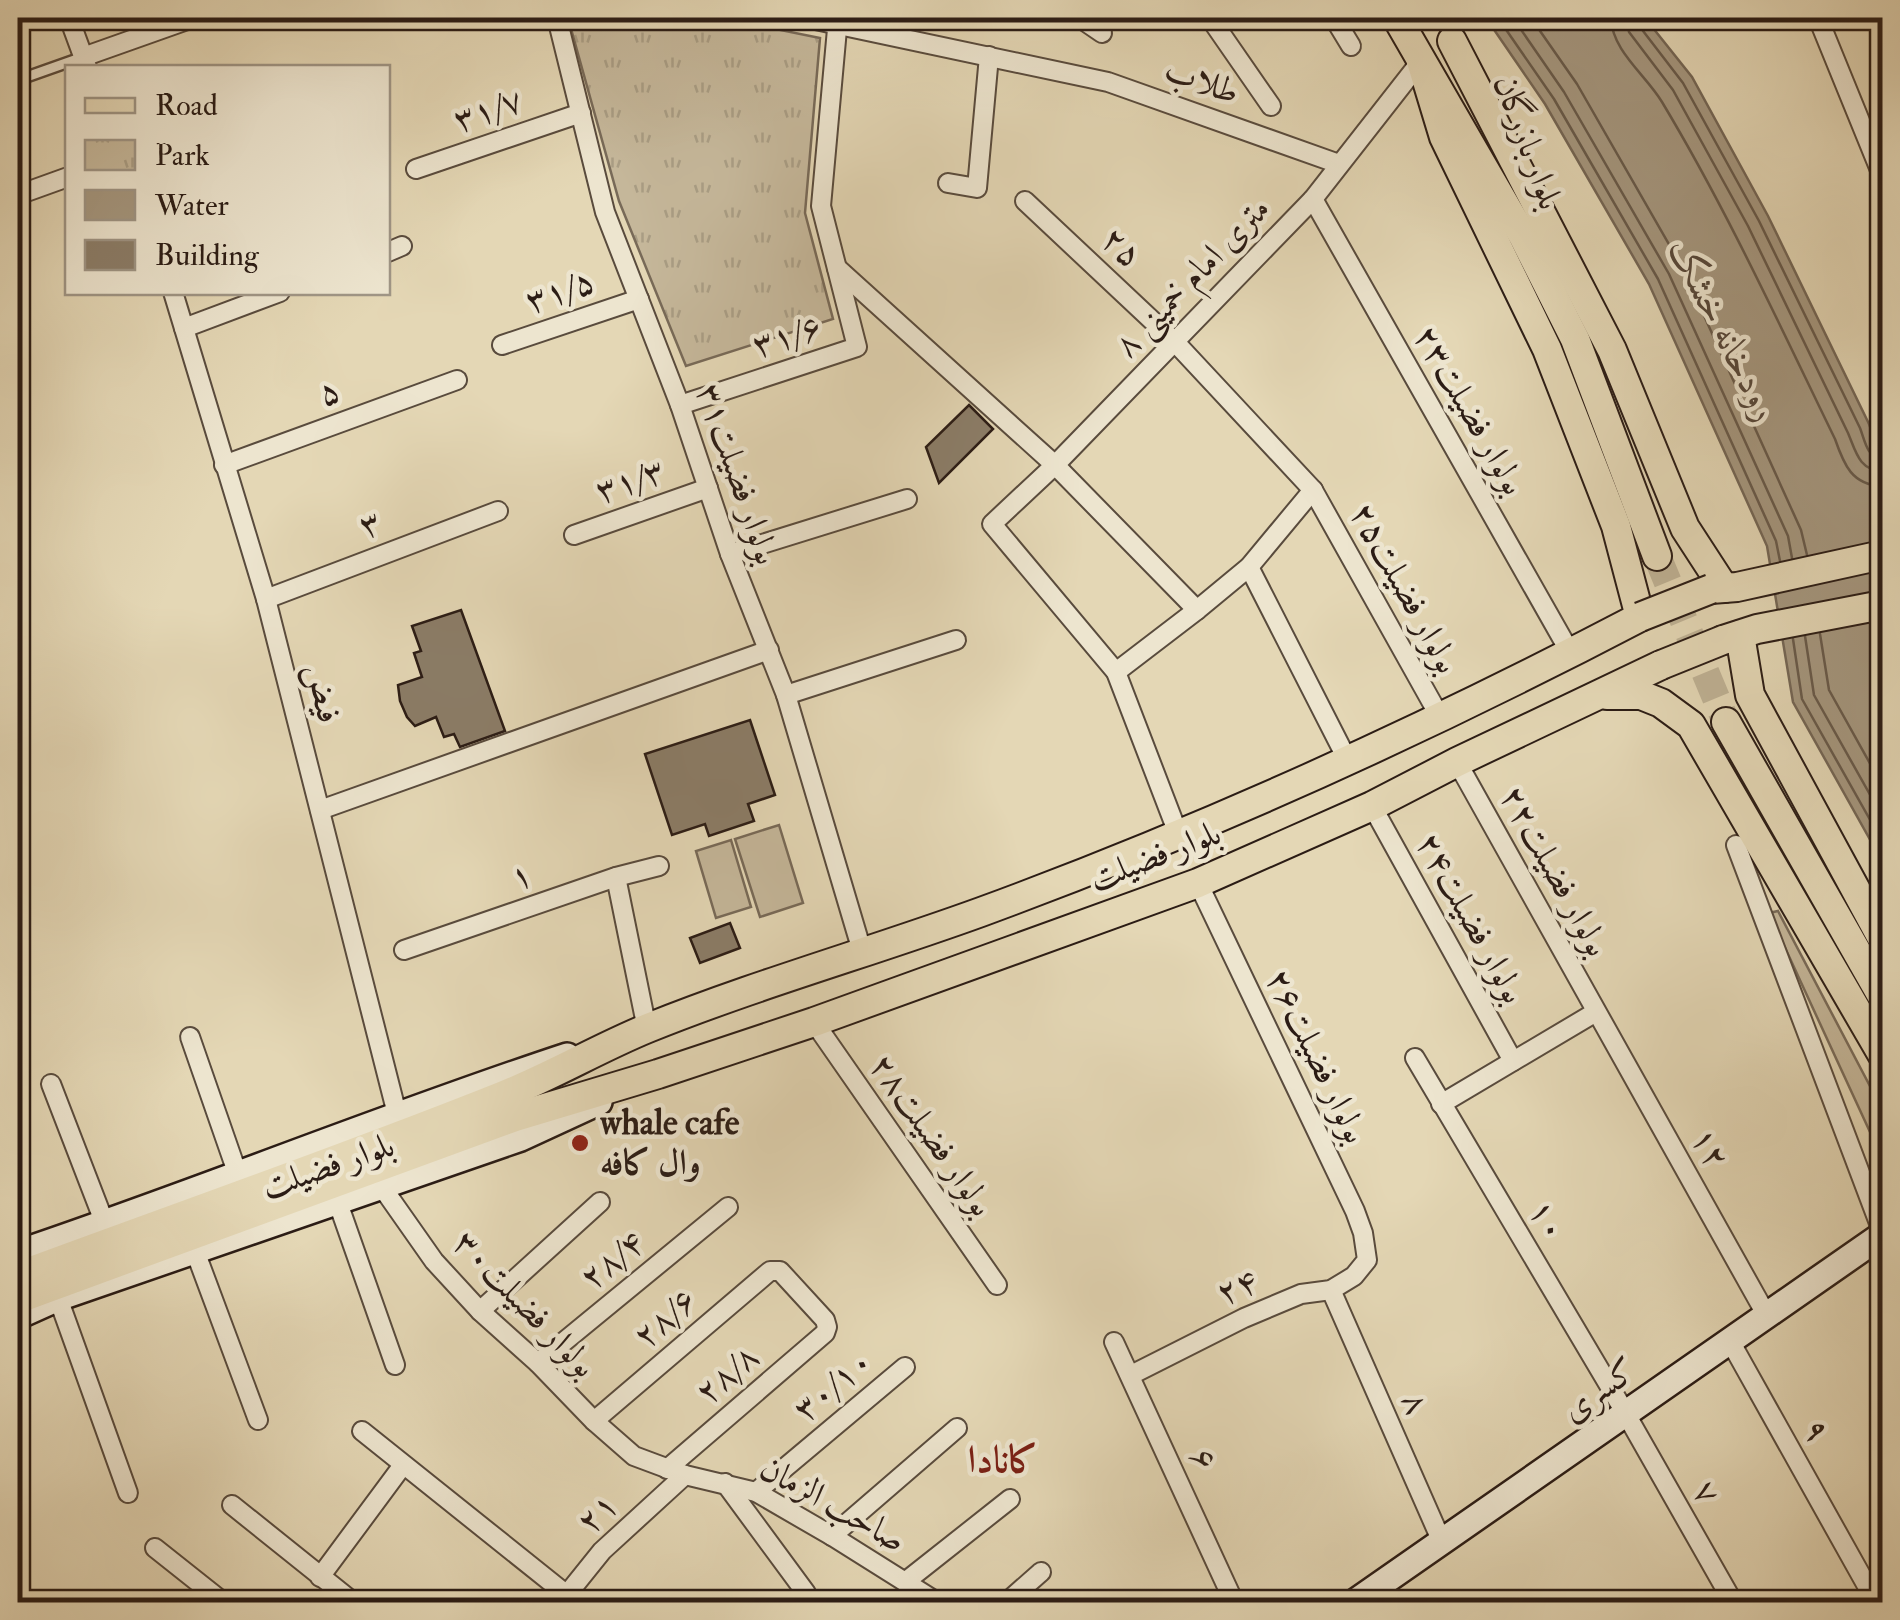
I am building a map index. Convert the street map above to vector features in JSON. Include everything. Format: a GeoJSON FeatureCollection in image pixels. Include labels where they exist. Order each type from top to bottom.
{"type":"FeatureCollection","features":[{"type":"Feature","properties":{"kind":"main road","name":"بلوار بازرگان"},"geometry":{"type":"LineString","coordinates":[[1397,18],[1523,236]]}},
{"type":"Feature","properties":{"kind":"main road","name":"بلوار بازرگان"},"geometry":{"type":"LineString","coordinates":[[1446,30],[1523,236]]}},
{"type":"Feature","properties":{"kind":"main road"},"geometry":{"type":"LineString","coordinates":[[1446,30],[1612,350],[1685,528],[1724,588]]}},
{"type":"Feature","properties":{"kind":"main road"},"geometry":{"type":"LineString","coordinates":[[1422,61],[1444,137],[1548,349],[1616,526],[1640,618]]}},
{"type":"Feature","properties":{"kind":"main road"},"geometry":{"type":"LineString","coordinates":[[1523,236],[1575,340],[1657,556]]}},
{"type":"Feature","properties":{"kind":"main road","name":"بلوار فضیلت"},"geometry":{"type":"LineString","coordinates":[[18,1253],[106,1224],[396,1114],[978,913],[1178,836],[1348,761],[1640,618],[1724,588],[1882,555]]}},
{"type":"Feature","properties":{"kind":"main road","name":"بلوار فضیلت"},"geometry":{"type":"LineString","coordinates":[[18,1276],[512,1106],[658,1074],[814,1022],[1198,883],[1372,806],[1661,665],[1740,635],[1882,604]]}},
{"type":"Feature","properties":{"kind":"main road"},"geometry":{"type":"LineString","coordinates":[[1740,635],[1750,695],[1882,938]]}},
{"type":"Feature","properties":{"kind":"main road"},"geometry":{"type":"LineString","coordinates":[[1596,695],[1640,695],[1662,703],[1691,725],[1882,1054]]}},
{"type":"Feature","properties":{"kind":"main road"},"geometry":{"type":"LineString","coordinates":[[1726,722],[1882,996]]}},
{"type":"Feature","properties":{"kind":"main road"},"geometry":{"type":"LineString","coordinates":[[978,913],[992,956]]}},
{"type":"Feature","properties":{"kind":"main road","name":"بلوار فضیلت"},"geometry":{"type":"LineString","coordinates":[[18,1299],[512,1106],[647,1029]]}},
{"type":"Feature","properties":{"kind":"main road","name":"بلوار فضیلت"},"geometry":{"type":"LineString","coordinates":[[18,1316],[58,1298],[521,1138],[658,1074]]}},
{"type":"Feature","properties":{"kind":"main road","name":"کسری"},"geometry":{"type":"LineString","coordinates":[[1355,1602],[1881,1238]]}},
{"type":"Feature","properties":{"kind":"street"},"geometry":{"type":"LineString","coordinates":[[68,18],[85,62],[193,18]]}},
{"type":"Feature","properties":{"kind":"street","name":"بولوار فضیلت۳۱"},"geometry":{"type":"LineString","coordinates":[[557,18],[605,212],[786,695],[862,951]]}},
{"type":"Feature","properties":{"kind":"street","name":"طلاب"},"geometry":{"type":"LineString","coordinates":[[806,18],[838,21],[1108,82],[1339,164]]}},
{"type":"Feature","properties":{"kind":"street"},"geometry":{"type":"LineString","coordinates":[[1080,18],[1102,34]]}},
{"type":"Feature","properties":{"kind":"street"},"geometry":{"type":"LineString","coordinates":[[1210,18],[1271,106]]}},
{"type":"Feature","properties":{"kind":"street"},"geometry":{"type":"LineString","coordinates":[[1334,18],[1351,46]]}},
{"type":"Feature","properties":{"kind":"street"},"geometry":{"type":"LineString","coordinates":[[1818,18],[1882,175]]}},
{"type":"Feature","properties":{"kind":"street"},"geometry":{"type":"LineString","coordinates":[[838,21],[822,206],[837,268],[1055,464],[1198,610]]}},
{"type":"Feature","properties":{"kind":"street"},"geometry":{"type":"LineString","coordinates":[[948,182],[978,188],[990,56]]}},
{"type":"Feature","properties":{"kind":"street","name":"۸ متری امام خمینی"},"geometry":{"type":"LineString","coordinates":[[1116,672],[992,524],[1313,200],[1422,61]]}},
{"type":"Feature","properties":{"kind":"street","name":"۳۱/۷"},"geometry":{"type":"LineString","coordinates":[[416,169],[581,113]]}},
{"type":"Feature","properties":{"kind":"street"},"geometry":{"type":"LineString","coordinates":[[18,195],[65,178]]}},
{"type":"Feature","properties":{"kind":"street","name":"بولوار فضیلت۲۳"},"geometry":{"type":"LineString","coordinates":[[1313,200],[1570,654]]}},
{"type":"Feature","properties":{"kind":"street","name":"۲۵"},"geometry":{"type":"LineString","coordinates":[[1025,201],[1174,341],[1313,490]]}},
{"type":"Feature","properties":{"kind":"street","name":"۳۱/۶"},"geometry":{"type":"LineString","coordinates":[[680,405],[857,346],[837,268]]}},
{"type":"Feature","properties":{"kind":"street","name":"فیض"},"geometry":{"type":"LineString","coordinates":[[174,295],[266,599],[396,1114]]}},
{"type":"Feature","properties":{"kind":"street"},"geometry":{"type":"LineString","coordinates":[[184,328],[272,295]]}},
{"type":"Feature","properties":{"kind":"street","name":"۳۱/۵"},"geometry":{"type":"LineString","coordinates":[[502,345],[639,299]]}},
{"type":"Feature","properties":{"kind":"street","name":"۵"},"geometry":{"type":"LineString","coordinates":[[224,465],[457,380]]}},
{"type":"Feature","properties":{"kind":"street","name":"۳۱/۳"},"geometry":{"type":"LineString","coordinates":[[574,535],[708,488]]}},
{"type":"Feature","properties":{"kind":"street"},"geometry":{"type":"LineString","coordinates":[[1178,836],[1116,672],[1249,566],[1313,490]]}},
{"type":"Feature","properties":{"kind":"street","name":"بولوار فضیلت۲۵"},"geometry":{"type":"LineString","coordinates":[[1313,490],[1440,717]]}},
{"type":"Feature","properties":{"kind":"street"},"geometry":{"type":"LineString","coordinates":[[730,554],[907,499]]}},
{"type":"Feature","properties":{"kind":"street","name":"۳"},"geometry":{"type":"LineString","coordinates":[[266,599],[498,511]]}},
{"type":"Feature","properties":{"kind":"street"},"geometry":{"type":"LineString","coordinates":[[1249,566],[1348,761]]}},
{"type":"Feature","properties":{"kind":"street"},"geometry":{"type":"LineString","coordinates":[[786,695],[956,640]]}},
{"type":"Feature","properties":{"kind":"street"},"geometry":{"type":"LineString","coordinates":[[320,810],[769,650]]}},
{"type":"Feature","properties":{"kind":"street","name":"بولوار فضیلت۲۲"},"geometry":{"type":"LineString","coordinates":[[1457,762],[1596,1012]]}},
{"type":"Feature","properties":{"kind":"street","name":"بولوار فضیلت۲۴"},"geometry":{"type":"LineString","coordinates":[[1372,806],[1513,1060]]}},
{"type":"Feature","properties":{"kind":"street"},"geometry":{"type":"LineString","coordinates":[[1736,846],[1881,1238]]}},
{"type":"Feature","properties":{"kind":"street","name":"۱"},"geometry":{"type":"LineString","coordinates":[[404,950],[616,877],[660,866]]}},
{"type":"Feature","properties":{"kind":"street"},"geometry":{"type":"LineString","coordinates":[[616,877],[647,1029]]}},
{"type":"Feature","properties":{"kind":"street","name":"بولوار فضیلت۲۶"},"geometry":{"type":"LineString","coordinates":[[1198,883],[1355,1210],[1367,1260]]}},
{"type":"Feature","properties":{"kind":"street"},"geometry":{"type":"LineString","coordinates":[[1441,1104],[1596,1012]]}},
{"type":"Feature","properties":{"kind":"street","name":"۱۲"},"geometry":{"type":"LineString","coordinates":[[1596,1012],[1767,1316]]}},
{"type":"Feature","properties":{"kind":"street","name":"بولوار فضیلت۲۸"},"geometry":{"type":"LineString","coordinates":[[814,1022],[998,1286]]}},
{"type":"Feature","properties":{"kind":"street"},"geometry":{"type":"LineString","coordinates":[[190,1037],[238,1175]]}},
{"type":"Feature","properties":{"kind":"street","name":"۱۰"},"geometry":{"type":"LineString","coordinates":[[1414,1058],[1626,1414]]}},
{"type":"Feature","properties":{"kind":"street"},"geometry":{"type":"LineString","coordinates":[[51,1084],[106,1224]]}},
{"type":"Feature","properties":{"kind":"street","name":"بولوار فضیلت۳۰"},"geometry":{"type":"LineString","coordinates":[[382,1187],[434,1261],[480,1311],[634,1456]]}},
{"type":"Feature","properties":{"kind":"street"},"geometry":{"type":"LineString","coordinates":[[480,1311],[600,1202]]}},
{"type":"Feature","properties":{"kind":"street"},"geometry":{"type":"LineString","coordinates":[[338,1203],[394,1365]]}},
{"type":"Feature","properties":{"kind":"street","name":"۲۸/۴"},"geometry":{"type":"LineString","coordinates":[[538,1364],[728,1207]]}},
{"type":"Feature","properties":{"kind":"street"},"geometry":{"type":"LineString","coordinates":[[195,1251],[258,1420]]}},
{"type":"Feature","properties":{"kind":"street","name":"۲۴"},"geometry":{"type":"LineString","coordinates":[[1130,1375],[1244,1318],[1301,1294],[1331,1290],[1354,1276],[1367,1260]]}},
{"type":"Feature","properties":{"kind":"street","name":"۲۸/۶"},"geometry":{"type":"LineString","coordinates":[[594,1421],[770,1271],[780,1271]]}},
{"type":"Feature","properties":{"kind":"street","name":"۲۸/۸"},"geometry":{"type":"LineString","coordinates":[[676,1472],[824,1334],[825,1320],[780,1271]]}},
{"type":"Feature","properties":{"kind":"street","name":"۸"},"geometry":{"type":"LineString","coordinates":[[1331,1290],[1442,1542]]}},
{"type":"Feature","properties":{"kind":"street"},"geometry":{"type":"LineString","coordinates":[[58,1298],[128,1493]]}},
{"type":"Feature","properties":{"kind":"street","name":"۶"},"geometry":{"type":"LineString","coordinates":[[1114,1342],[1234,1602]]}},
{"type":"Feature","properties":{"kind":"street","name":"۹"},"geometry":{"type":"LineString","coordinates":[[1730,1342],[1876,1602]]}},
{"type":"Feature","properties":{"kind":"street","name":"۳۰/۱۰"},"geometry":{"type":"LineString","coordinates":[[756,1492],[906,1367]]}},
{"type":"Feature","properties":{"kind":"street","name":"۷"},"geometry":{"type":"LineString","coordinates":[[1626,1414],[1733,1602]]}},
{"type":"Feature","properties":{"kind":"street"},"geometry":{"type":"LineString","coordinates":[[832,1536],[957,1428]]}},
{"type":"Feature","properties":{"kind":"street"},"geometry":{"type":"LineString","coordinates":[[362,1431],[564,1598]]}},
{"type":"Feature","properties":{"kind":"street","name":"صاحب الزمان"},"geometry":{"type":"LineString","coordinates":[[634,1456],[676,1472],[756,1492],[937,1602]]}},
{"type":"Feature","properties":{"kind":"street"},"geometry":{"type":"LineString","coordinates":[[320,1576],[404,1465]]}},
{"type":"Feature","properties":{"kind":"street","name":"۲۱"},"geometry":{"type":"LineString","coordinates":[[564,1598],[676,1472]]}},
{"type":"Feature","properties":{"kind":"street"},"geometry":{"type":"LineString","coordinates":[[725,1483],[806,1593]]}},
{"type":"Feature","properties":{"kind":"street"},"geometry":{"type":"LineString","coordinates":[[905,1582],[1010,1499]]}},
{"type":"Feature","properties":{"kind":"street"},"geometry":{"type":"LineString","coordinates":[[232,1505],[353,1602]]}},
{"type":"Feature","properties":{"kind":"street"},"geometry":{"type":"LineString","coordinates":[[155,1548],[223,1602]]}},
{"type":"Feature","properties":{"kind":"street"},"geometry":{"type":"LineString","coordinates":[[1007,1602],[1041,1572]]}},
{"type":"Feature","properties":{"kind":"lane"},"geometry":{"type":"LineString","coordinates":[[18,80],[65,67]]}},
{"type":"Feature","properties":{"kind":"green space"},"geometry":{"type":"Polygon","coordinates":[[[568,18],[722,18],[820,38],[805,213],[833,319],[686,366],[619,201],[568,18]]]}},
{"type":"Feature","properties":{"kind":"green space"},"geometry":{"type":"Polygon","coordinates":[[[779,825],[803,903],[760,917],[735,839],[779,825]]]}},
{"type":"Feature","properties":{"kind":"green space"},"geometry":{"type":"Polygon","coordinates":[[[731,840],[751,907],[716,918],[696,851],[731,840]]]}},
{"type":"Feature","properties":{"kind":"green space"},"geometry":{"type":"Polygon","coordinates":[[[1778,911],[1882,1109],[1882,1158],[1769,913],[1778,911]]]}},
{"type":"Feature","properties":{"kind":"water","name":"رودخانه خشک"},"geometry":{"type":"Polygon","coordinates":[[[1486,18],[1645,18],[1692,77],[1768,216],[1869,424],[1882,460],[1882,861],[1793,702],[1767,546],[1649,284],[1545,104],[1486,18]]]}},
{"type":"Feature","properties":{"kind":"building"},"geometry":{"type":"Polygon","coordinates":[[[969,405],[993,429],[939,483],[926,447],[969,405]]]}},
{"type":"Feature","properties":{"kind":"building"},"geometry":{"type":"Polygon","coordinates":[[[461,610],[505,731],[460,747],[454,734],[444,737],[436,717],[415,726],[400,701],[398,685],[422,677],[414,653],[421,651],[412,626],[461,610]]]}},
{"type":"Feature","properties":{"kind":"building"},"geometry":{"type":"Polygon","coordinates":[[[750,720],[775,795],[748,804],[754,821],[709,836],[705,824],[672,835],[645,754],[750,720]]]}},
{"type":"Feature","properties":{"kind":"building"},"geometry":{"type":"Polygon","coordinates":[[[730,923],[740,948],[700,963],[690,938],[730,923]]]}},
{"type":"Feature","properties":{"kind":"tunnel"},"geometry":{"type":"LineString","coordinates":[[1657,556],[1726,722]]}},
{"type":"Feature","properties":{"kind":"place","name":"whale cafe وال کافه"},"geometry":{"type":"Point","coordinates":[580,1143]}},
{"type":"Feature","properties":{"kind":"district","name":"کانادا"},"geometry":{"type":"Point","coordinates":[1003,1460]}}]}
